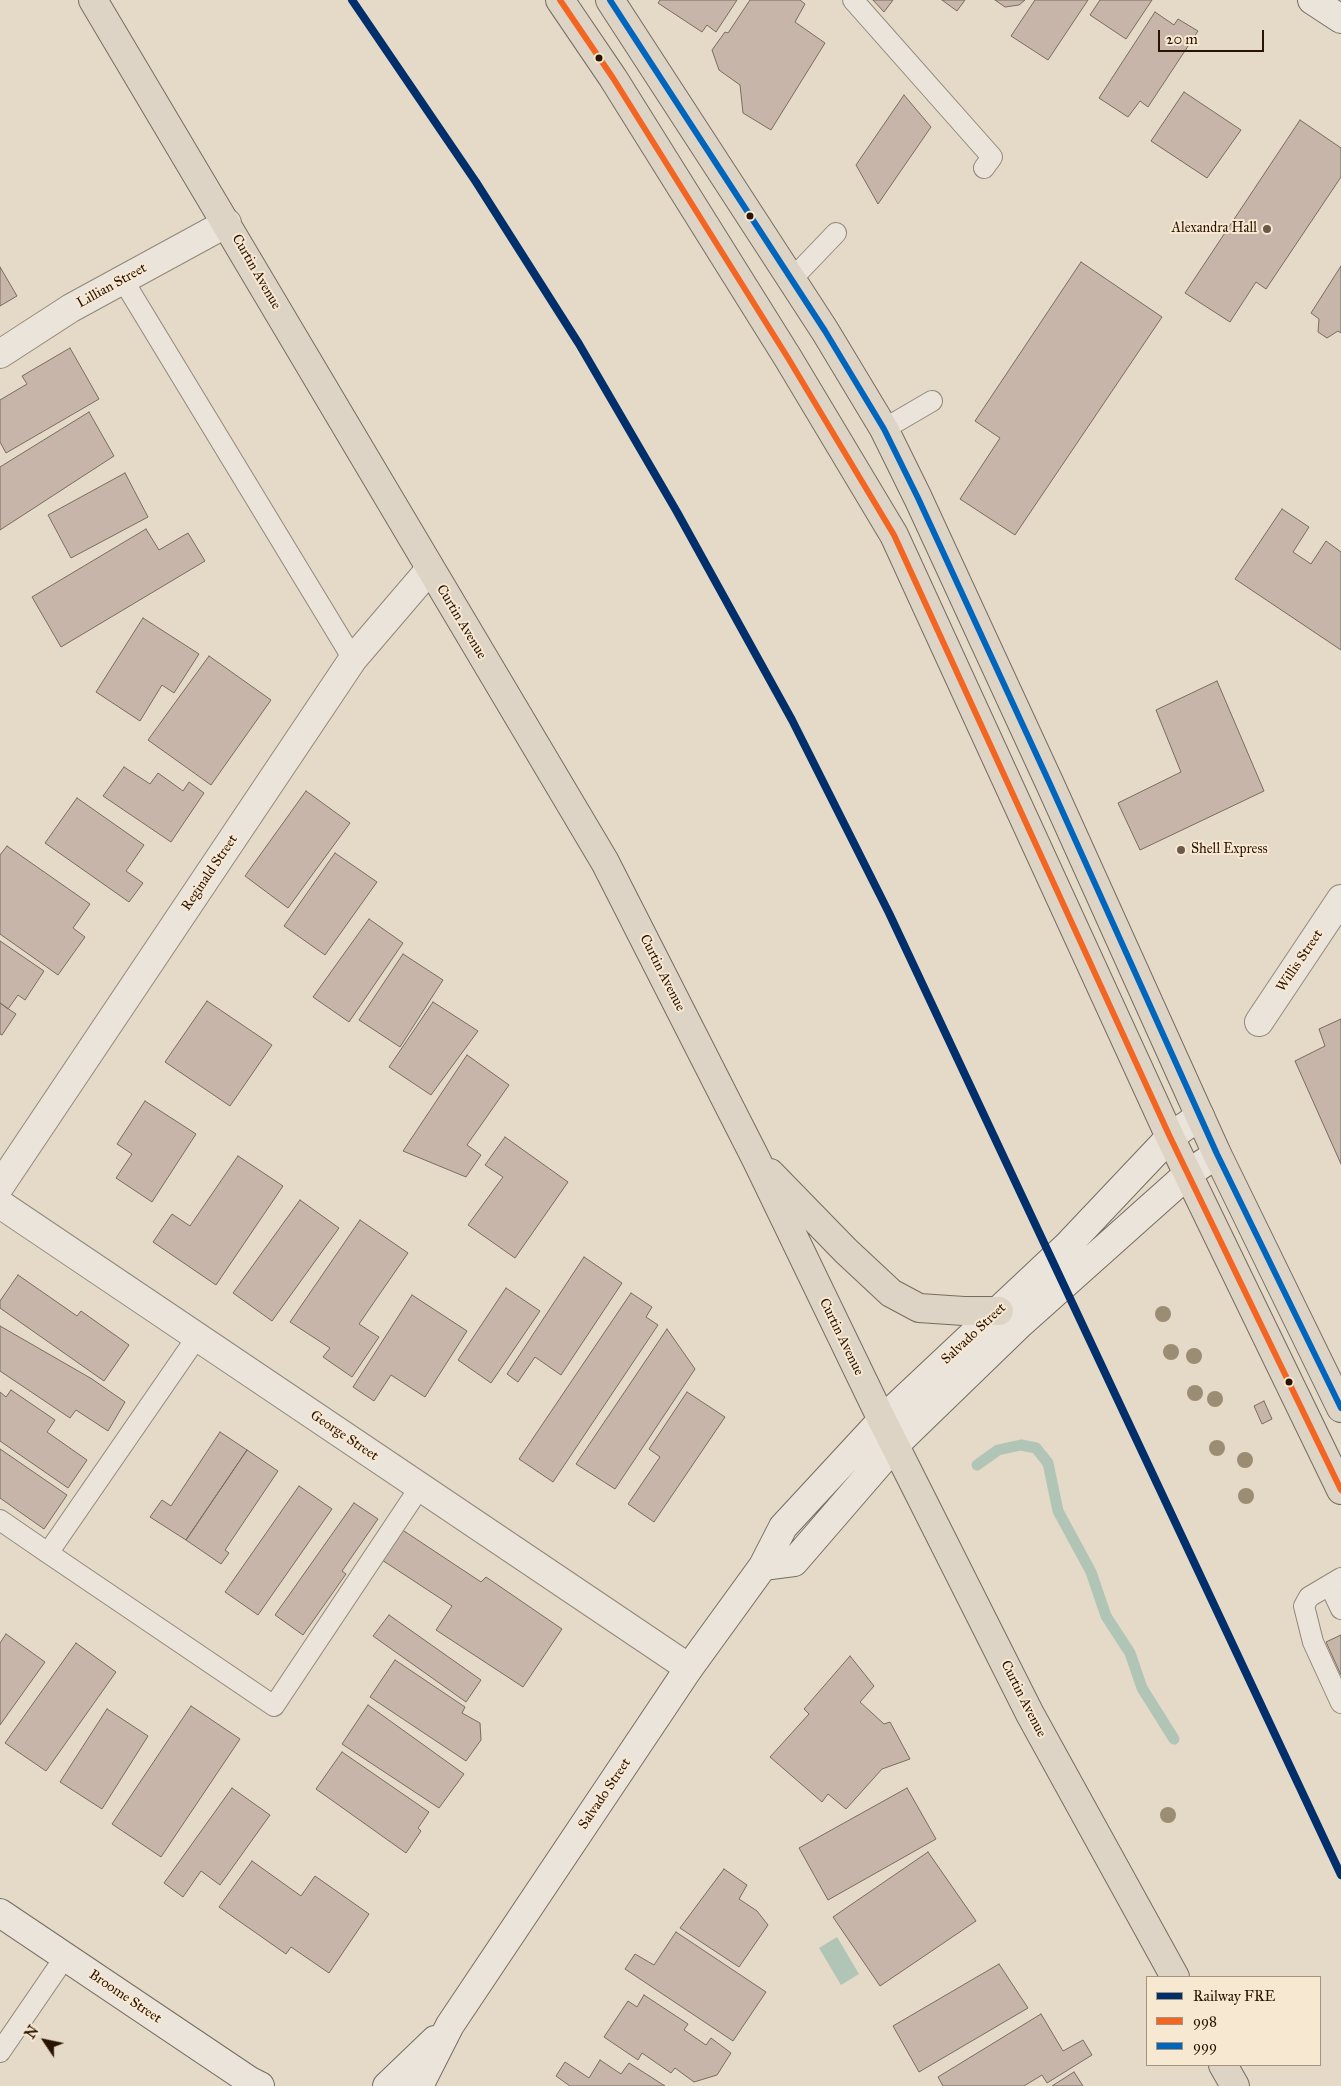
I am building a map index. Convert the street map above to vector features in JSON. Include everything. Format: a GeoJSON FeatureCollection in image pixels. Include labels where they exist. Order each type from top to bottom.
{"type":"FeatureCollection","features":[{"type":"Feature","properties":{"kind":"main road","name":"Curtin Avenue"},"geometry":{"type":"LineString","coordinates":[[93,0],[605,862],[756,1159],[882,1420],[1030,1714],[1173,1976]]}},
{"type":"Feature","properties":{"kind":"main road"},"geometry":{"type":"LineString","coordinates":[[560,0],[613,78],[778,341],[894,534],[1170,1137],[1341,1490]]}},
{"type":"Feature","properties":{"kind":"main road"},"geometry":{"type":"LineString","coordinates":[[610,0],[825,331],[884,429],[1050,784],[1217,1154],[1341,1408]]}},
{"type":"Feature","properties":{"kind":"main road"},"geometry":{"type":"LineString","coordinates":[[756,1159],[846,1251],[891,1293],[919,1308],[964,1312],[999,1311]]}},
{"type":"Feature","properties":{"kind":"main road"},"geometry":{"type":"LineString","coordinates":[[1224,2066],[1235,2086]]}},
{"type":"Feature","properties":{"kind":"street"},"geometry":{"type":"LineString","coordinates":[[1312,0],[1341,19]]}},
{"type":"Feature","properties":{"kind":"street","name":"Lillian Street"},"geometry":{"type":"LineString","coordinates":[[0,354],[71,308],[227,223]]}},
{"type":"Feature","properties":{"kind":"street","name":"Reginald Street"},"geometry":{"type":"LineString","coordinates":[[0,1186],[354,659],[430,569]]}},
{"type":"Feature","properties":{"kind":"street","name":"Willis Street"},"geometry":{"type":"LineString","coordinates":[[1259,1022],[1341,899]]}},
{"type":"Feature","properties":{"kind":"street","name":"Salvado Street"},"geometry":{"type":"LineString","coordinates":[[419,2086],[450,2025],[688,1668],[763,1566],[783,1527],[882,1420],[1066,1248],[1170,1137],[1200,1116]]}},
{"type":"Feature","properties":{"kind":"street","name":"Salvado Street"},"geometry":{"type":"LineString","coordinates":[[763,1566],[794,1562],[895,1445],[1021,1324],[1189,1173],[1217,1154]]}},
{"type":"Feature","properties":{"kind":"street","name":"George Street"},"geometry":{"type":"LineString","coordinates":[[0,1204],[688,1668]]}},
{"type":"Feature","properties":{"kind":"street","name":"Broome Street"},"geometry":{"type":"LineString","coordinates":[[0,1914],[255,2084]]}},
{"type":"Feature","properties":{"kind":"street","name":"Salvado Street"},"geometry":{"type":"LineString","coordinates":[[387,2086],[450,2025]]}},
{"type":"Feature","properties":{"kind":"lane"},"geometry":{"type":"LineString","coordinates":[[853,0],[992,157],[984,168]]}},
{"type":"Feature","properties":{"kind":"lane"},"geometry":{"type":"LineString","coordinates":[[791,280],[836,233]]}},
{"type":"Feature","properties":{"kind":"lane"},"geometry":{"type":"LineString","coordinates":[[122,280],[354,659]]}},
{"type":"Feature","properties":{"kind":"lane"},"geometry":{"type":"LineString","coordinates":[[884,429],[932,401]]}},
{"type":"Feature","properties":{"kind":"lane"},"geometry":{"type":"LineString","coordinates":[[48,1553],[197,1337]]}},
{"type":"Feature","properties":{"kind":"lane"},"geometry":{"type":"LineString","coordinates":[[0,1520],[274,1706],[420,1487]]}},
{"type":"Feature","properties":{"kind":"lane"},"geometry":{"type":"LineString","coordinates":[[1341,1609],[1335,1582],[1308,1597],[1304,1606],[1313,1642],[1341,1703]]}},
{"type":"Feature","properties":{"kind":"lane"},"geometry":{"type":"LineString","coordinates":[[0,2052],[65,1957]]}},
{"type":"Feature","properties":{"kind":"shaded area"},"geometry":{"type":"Polygon","coordinates":[[[837,1937],[859,1974],[841,1985],[819,1948],[837,1937]]]}},
{"type":"Feature","properties":{"kind":"building"},"geometry":{"type":"Polygon","coordinates":[[[660,0],[737,0],[716,32],[707,25],[702,32],[658,3],[660,0]]]}},
{"type":"Feature","properties":{"kind":"building"},"geometry":{"type":"Polygon","coordinates":[[[750,0],[800,0],[805,4],[795,22],[825,43],[771,130],[743,113],[740,85],[719,70],[712,50],[725,32],[728,33],[750,0]]]}},
{"type":"Feature","properties":{"kind":"building"},"geometry":{"type":"Polygon","coordinates":[[[873,0],[893,0],[884,12],[873,0]]]}},
{"type":"Feature","properties":{"kind":"building"},"geometry":{"type":"Polygon","coordinates":[[[942,0],[965,0],[957,11],[942,0]]]}},
{"type":"Feature","properties":{"kind":"building"},"geometry":{"type":"Polygon","coordinates":[[[995,0],[1025,0],[1019,5],[1005,7],[995,0]]]}},
{"type":"Feature","properties":{"kind":"building"},"geometry":{"type":"Polygon","coordinates":[[[1035,0],[1088,0],[1048,60],[1011,36],[1035,0]]]}},
{"type":"Feature","properties":{"kind":"building"},"geometry":{"type":"Polygon","coordinates":[[[1100,0],[1152,0],[1126,39],[1090,15],[1100,0]]]}},
{"type":"Feature","properties":{"kind":"building"},"geometry":{"type":"Polygon","coordinates":[[[1155,12],[1174,25],[1178,19],[1198,31],[1148,107],[1140,101],[1128,117],[1099,98],[1155,12]]]}},
{"type":"Feature","properties":{"kind":"building"},"geometry":{"type":"Polygon","coordinates":[[[1184,92],[1241,130],[1207,178],[1151,141],[1184,92]]]}},
{"type":"Feature","properties":{"kind":"building"},"geometry":{"type":"Polygon","coordinates":[[[904,95],[931,127],[878,204],[856,165],[904,95]]]}},
{"type":"Feature","properties":{"kind":"building","name":"Alexandra Hall"},"geometry":{"type":"Polygon","coordinates":[[[1300,120],[1341,148],[1341,177],[1266,289],[1256,282],[1230,322],[1185,293],[1300,120]]]}},
{"type":"Feature","properties":{"kind":"building"},"geometry":{"type":"Polygon","coordinates":[[[1081,262],[1162,317],[1015,535],[960,499],[1000,438],[975,421],[1081,262]]]}},
{"type":"Feature","properties":{"kind":"building"},"geometry":{"type":"Polygon","coordinates":[[[1341,266],[1341,333],[1338,331],[1327,338],[1318,332],[1319,319],[1311,313],[1341,266]]]}},
{"type":"Feature","properties":{"kind":"building"},"geometry":{"type":"Polygon","coordinates":[[[0,267],[17,296],[0,306],[0,267]]]}},
{"type":"Feature","properties":{"kind":"building"},"geometry":{"type":"Polygon","coordinates":[[[70,348],[99,399],[6,453],[0,442],[0,400],[27,384],[22,376],[70,348]]]}},
{"type":"Feature","properties":{"kind":"building"},"geometry":{"type":"Polygon","coordinates":[[[89,412],[114,456],[0,530],[0,467],[89,412]]]}},
{"type":"Feature","properties":{"kind":"building"},"geometry":{"type":"Polygon","coordinates":[[[125,473],[148,517],[71,558],[48,515],[125,473]]]}},
{"type":"Feature","properties":{"kind":"building"},"geometry":{"type":"Polygon","coordinates":[[[1282,509],[1309,527],[1293,552],[1311,564],[1326,541],[1341,552],[1341,650],[1235,579],[1282,509]]]}},
{"type":"Feature","properties":{"kind":"building"},"geometry":{"type":"Polygon","coordinates":[[[146,529],[159,550],[188,533],[205,561],[61,647],[32,597],[146,529]]]}},
{"type":"Feature","properties":{"kind":"building"},"geometry":{"type":"Polygon","coordinates":[[[143,618],[199,654],[174,693],[162,685],[140,721],[96,692],[143,618]]]}},
{"type":"Feature","properties":{"kind":"building"},"geometry":{"type":"Polygon","coordinates":[[[209,656],[271,700],[211,785],[148,740],[209,656]]]}},
{"type":"Feature","properties":{"kind":"building"},"geometry":{"type":"Polygon","coordinates":[[[1217,681],[1264,791],[1140,850],[1118,803],[1181,772],[1156,710],[1217,681]]]}},
{"type":"Feature","properties":{"kind":"building"},"geometry":{"type":"Polygon","coordinates":[[[124,767],[150,784],[158,773],[183,791],[189,782],[204,793],[171,842],[103,796],[124,767]]]}},
{"type":"Feature","properties":{"kind":"building"},"geometry":{"type":"Polygon","coordinates":[[[306,791],[350,823],[288,908],[245,876],[306,791]]]}},
{"type":"Feature","properties":{"kind":"building"},"geometry":{"type":"Polygon","coordinates":[[[77,798],[144,845],[126,871],[143,883],[129,902],[45,843],[77,798]]]}},
{"type":"Feature","properties":{"kind":"building"},"geometry":{"type":"Polygon","coordinates":[[[7,846],[90,904],[73,928],[85,937],[58,975],[0,934],[0,855],[7,846]]]}},
{"type":"Feature","properties":{"kind":"building"},"geometry":{"type":"Polygon","coordinates":[[[335,853],[377,882],[325,955],[284,926],[335,853]]]}},
{"type":"Feature","properties":{"kind":"building"},"geometry":{"type":"Polygon","coordinates":[[[369,919],[403,943],[349,1022],[313,997],[369,919]]]}},
{"type":"Feature","properties":{"kind":"building"},"geometry":{"type":"Polygon","coordinates":[[[0,941],[44,971],[25,1000],[18,995],[8,1009],[0,1003],[0,941]]]}},
{"type":"Feature","properties":{"kind":"building"},"geometry":{"type":"Polygon","coordinates":[[[403,954],[443,980],[400,1047],[359,1020],[403,954]]]}},
{"type":"Feature","properties":{"kind":"building"},"geometry":{"type":"Polygon","coordinates":[[[207,1001],[272,1045],[230,1106],[165,1062],[207,1001]]]}},
{"type":"Feature","properties":{"kind":"building"},"geometry":{"type":"Polygon","coordinates":[[[433,1002],[478,1031],[431,1095],[389,1067],[433,1002]]]}},
{"type":"Feature","properties":{"kind":"building"},"geometry":{"type":"Polygon","coordinates":[[[0,1003],[16,1014],[2,1035],[0,1034],[0,1003]]]}},
{"type":"Feature","properties":{"kind":"building"},"geometry":{"type":"Polygon","coordinates":[[[1341,1019],[1341,1164],[1295,1061],[1325,1046],[1319,1029],[1341,1019]]]}},
{"type":"Feature","properties":{"kind":"building"},"geometry":{"type":"Polygon","coordinates":[[[467,1055],[509,1085],[467,1145],[481,1155],[466,1177],[403,1151],[467,1055]]]}},
{"type":"Feature","properties":{"kind":"building"},"geometry":{"type":"Polygon","coordinates":[[[145,1101],[196,1134],[152,1202],[116,1178],[132,1154],[117,1144],[145,1101]]]}},
{"type":"Feature","properties":{"kind":"building"},"geometry":{"type":"Polygon","coordinates":[[[505,1137],[568,1182],[515,1258],[468,1225],[503,1177],[485,1165],[505,1137]]]}},
{"type":"Feature","properties":{"kind":"building"},"geometry":{"type":"Polygon","coordinates":[[[238,1156],[283,1186],[216,1285],[153,1242],[172,1214],[190,1226],[238,1156]]]}},
{"type":"Feature","properties":{"kind":"building"},"geometry":{"type":"Polygon","coordinates":[[[300,1200],[339,1228],[272,1321],[233,1293],[300,1200]]]}},
{"type":"Feature","properties":{"kind":"building"},"geometry":{"type":"Polygon","coordinates":[[[360,1220],[408,1253],[359,1324],[379,1337],[352,1377],[323,1357],[330,1348],[290,1322],[360,1220]]]}},
{"type":"Feature","properties":{"kind":"building"},"geometry":{"type":"Polygon","coordinates":[[[584,1257],[622,1283],[561,1375],[535,1357],[518,1382],[507,1374],[584,1257]]]}},
{"type":"Feature","properties":{"kind":"building"},"geometry":{"type":"Polygon","coordinates":[[[18,1275],[77,1316],[81,1311],[129,1345],[104,1381],[0,1308],[0,1301],[18,1275]]]}},
{"type":"Feature","properties":{"kind":"building"},"geometry":{"type":"Polygon","coordinates":[[[506,1288],[540,1311],[491,1383],[458,1360],[506,1288]]]}},
{"type":"Feature","properties":{"kind":"building"},"geometry":{"type":"Polygon","coordinates":[[[631,1293],[652,1307],[646,1317],[658,1325],[553,1482],[519,1459],[631,1293]]]}},
{"type":"Feature","properties":{"kind":"building"},"geometry":{"type":"Polygon","coordinates":[[[412,1295],[467,1331],[425,1397],[391,1375],[374,1401],[353,1387],[412,1295]]]}},
{"type":"Feature","properties":{"kind":"building"},"geometry":{"type":"Polygon","coordinates":[[[0,1326],[92,1379],[125,1402],[108,1431],[76,1410],[70,1418],[0,1371],[0,1326]]]}},
{"type":"Feature","properties":{"kind":"building"},"geometry":{"type":"Polygon","coordinates":[[[667,1329],[695,1369],[615,1489],[576,1464],[667,1329]]]}},
{"type":"Feature","properties":{"kind":"building"},"geometry":{"type":"Polygon","coordinates":[[[11,1390],[55,1420],[47,1432],[87,1460],[68,1488],[0,1441],[0,1392],[6,1397],[11,1390]]]}},
{"type":"Feature","properties":{"kind":"building"},"geometry":{"type":"Polygon","coordinates":[[[687,1392],[725,1417],[654,1522],[628,1504],[660,1457],[649,1449],[687,1392]]]}},
{"type":"Feature","properties":{"kind":"building"},"geometry":{"type":"Polygon","coordinates":[[[1264,1401],[1272,1419],[1262,1424],[1254,1406],[1264,1401]]]}},
{"type":"Feature","properties":{"kind":"building"},"geometry":{"type":"Polygon","coordinates":[[[220,1432],[247,1450],[186,1540],[150,1517],[162,1500],[171,1506],[220,1432]]]}},
{"type":"Feature","properties":{"kind":"building"},"geometry":{"type":"Polygon","coordinates":[[[0,1449],[67,1495],[44,1529],[0,1498],[0,1449]]]}},
{"type":"Feature","properties":{"kind":"building"},"geometry":{"type":"Polygon","coordinates":[[[247,1450],[278,1471],[225,1550],[229,1553],[221,1564],[186,1540],[247,1450]]]}},
{"type":"Feature","properties":{"kind":"building"},"geometry":{"type":"Polygon","coordinates":[[[299,1486],[332,1509],[258,1615],[225,1592],[299,1486]]]}},
{"type":"Feature","properties":{"kind":"building"},"geometry":{"type":"Polygon","coordinates":[[[354,1503],[378,1519],[342,1571],[346,1574],[303,1635],[275,1615],[354,1503]]]}},
{"type":"Feature","properties":{"kind":"building"},"geometry":{"type":"Polygon","coordinates":[[[401,1529],[481,1582],[486,1577],[562,1629],[523,1687],[436,1630],[452,1606],[382,1560],[401,1529]]]}},
{"type":"Feature","properties":{"kind":"building"},"geometry":{"type":"Polygon","coordinates":[[[389,1615],[481,1680],[466,1702],[373,1636],[389,1615]]]}},
{"type":"Feature","properties":{"kind":"building"},"geometry":{"type":"Polygon","coordinates":[[[6,1634],[45,1662],[0,1725],[0,1643],[6,1634]]]}},
{"type":"Feature","properties":{"kind":"building"},"geometry":{"type":"Polygon","coordinates":[[[1341,1635],[1341,1675],[1326,1642],[1341,1635]]]}},
{"type":"Feature","properties":{"kind":"building"},"geometry":{"type":"Polygon","coordinates":[[[76,1643],[116,1672],[46,1771],[5,1743],[76,1643]]]}},
{"type":"Feature","properties":{"kind":"building"},"geometry":{"type":"Polygon","coordinates":[[[850,1656],[874,1686],[860,1702],[884,1724],[890,1722],[910,1759],[882,1769],[846,1809],[828,1794],[822,1802],[770,1757],[809,1714],[804,1709],[850,1656]]]}},
{"type":"Feature","properties":{"kind":"building"},"geometry":{"type":"Polygon","coordinates":[[[395,1660],[465,1707],[462,1713],[480,1723],[481,1740],[466,1761],[370,1697],[395,1660]]]}},
{"type":"Feature","properties":{"kind":"building"},"geometry":{"type":"Polygon","coordinates":[[[368,1705],[464,1774],[439,1808],[342,1744],[368,1705]]]}},
{"type":"Feature","properties":{"kind":"building"},"geometry":{"type":"Polygon","coordinates":[[[191,1706],[240,1739],[161,1857],[112,1824],[191,1706]]]}},
{"type":"Feature","properties":{"kind":"building"},"geometry":{"type":"Polygon","coordinates":[[[107,1709],[148,1736],[102,1809],[60,1782],[107,1709]]]}},
{"type":"Feature","properties":{"kind":"building"},"geometry":{"type":"Polygon","coordinates":[[[342,1752],[429,1812],[418,1828],[421,1831],[406,1853],[316,1789],[342,1752]]]}},
{"type":"Feature","properties":{"kind":"building"},"geometry":{"type":"Polygon","coordinates":[[[232,1788],[270,1815],[220,1885],[201,1871],[183,1897],[164,1883],[232,1788]]]}},
{"type":"Feature","properties":{"kind":"building"},"geometry":{"type":"Polygon","coordinates":[[[907,1788],[936,1839],[828,1900],[799,1848],[907,1788]]]}},
{"type":"Feature","properties":{"kind":"building"},"geometry":{"type":"Polygon","coordinates":[[[928,1852],[976,1921],[880,1986],[833,1917],[928,1852]]]}},
{"type":"Feature","properties":{"kind":"building"},"geometry":{"type":"Polygon","coordinates":[[[252,1861],[301,1896],[315,1876],[369,1914],[329,1973],[291,1947],[286,1954],[219,1907],[252,1861]]]}},
{"type":"Feature","properties":{"kind":"building"},"geometry":{"type":"Polygon","coordinates":[[[724,1869],[747,1885],[739,1899],[757,1911],[768,1925],[739,1967],[680,1928],[724,1869]]]}},
{"type":"Feature","properties":{"kind":"building"},"geometry":{"type":"Polygon","coordinates":[[[676,1932],[766,1992],[733,2041],[625,1969],[635,1954],[654,1965],[676,1932]]]}},
{"type":"Feature","properties":{"kind":"building"},"geometry":{"type":"Polygon","coordinates":[[[999,1964],[1028,2008],[919,2072],[893,2026],[999,1964]]]}},
{"type":"Feature","properties":{"kind":"building"},"geometry":{"type":"Polygon","coordinates":[[[644,1995],[688,2024],[684,2030],[706,2045],[711,2038],[731,2053],[717,2075],[694,2082],[675,2068],[671,2073],[642,2053],[638,2060],[604,2037],[628,2001],[637,2007],[644,1995]]]}},
{"type":"Feature","properties":{"kind":"building"},"geometry":{"type":"Polygon","coordinates":[[[1041,2014],[1063,2051],[1083,2040],[1092,2055],[1047,2083],[1042,2075],[1024,2086],[943,2086],[938,2077],[1041,2014]]]}},
{"type":"Feature","properties":{"kind":"building"},"geometry":{"type":"Polygon","coordinates":[[[600,2060],[621,2074],[629,2063],[665,2086],[570,2086],[556,2076],[565,2062],[589,2078],[600,2060]]]}},
{"type":"Feature","properties":{"kind":"building"},"geometry":{"type":"Polygon","coordinates":[[[1074,2072],[1083,2086],[1052,2086],[1074,2072]]]}},
{"type":"Feature","properties":{"kind":"waterway"},"geometry":{"type":"LineString","coordinates":[[977,1465],[998,1450],[1021,1445],[1036,1448],[1048,1463],[1058,1511],[1091,1572],[1106,1616],[1130,1653],[1142,1688],[1174,1739]]}},
{"type":"Feature","properties":{"kind":"rail line","name":"FRE"},"geometry":{"type":"LineString","coordinates":[[352,0],[476,182],[579,344],[677,512],[792,720],[889,913],[1341,1875]]}},
{"type":"Feature","properties":{"kind":"transit line","name":"998"},"geometry":{"type":"LineString","coordinates":[[560,0],[613,78],[788,358],[894,535],[1170,1137],[1341,1490]]}},
{"type":"Feature","properties":{"kind":"transit line","name":"999"},"geometry":{"type":"LineString","coordinates":[[610,0],[825,331],[884,429],[918,498],[1050,784],[1217,1154],[1341,1408]]}},
{"type":"Feature","properties":{"kind":"place","name":"Alexandra Hall"},"geometry":{"type":"Point","coordinates":[1267,229]}},
{"type":"Feature","properties":{"kind":"place","name":"Shell Express"},"geometry":{"type":"Point","coordinates":[1181,850]}}]}
